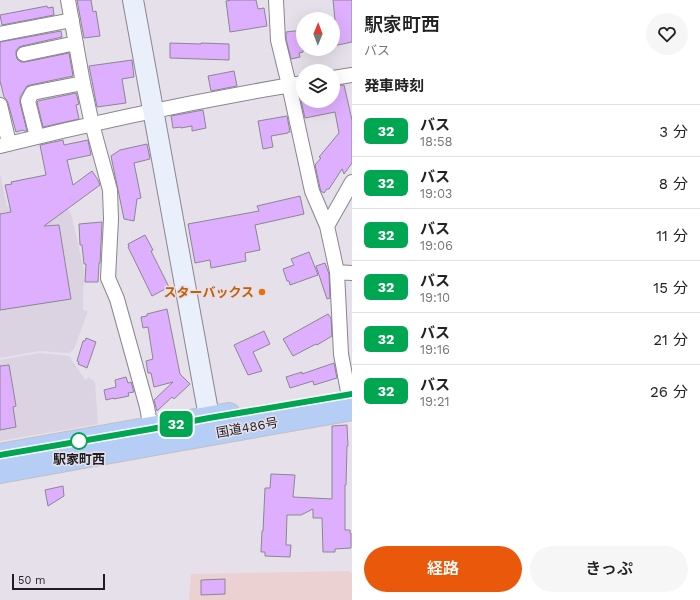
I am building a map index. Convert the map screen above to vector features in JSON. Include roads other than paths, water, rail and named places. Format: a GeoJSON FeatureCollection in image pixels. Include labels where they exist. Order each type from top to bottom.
{"type":"FeatureCollection","features":[{"type":"Feature","properties":{"kind":"highway","name":"国道486号"},"geometry":{"type":"LineString","coordinates":[[0,455],[151,429],[211,425],[351,404]]}},
{"type":"Feature","properties":{"kind":"highway","name":"国道486号"},"geometry":{"type":"LineString","coordinates":[[0,472],[155,444],[211,425]]}},
{"type":"Feature","properties":{"kind":"street"},"geometry":{"type":"LineString","coordinates":[[68,0],[92,124],[110,190],[111,219],[108,278],[117,300],[147,408],[151,429]]}},
{"type":"Feature","properties":{"kind":"street"},"geometry":{"type":"LineString","coordinates":[[133,0],[211,425]]}},
{"type":"Feature","properties":{"kind":"street"},"geometry":{"type":"LineString","coordinates":[[0,105],[5,144],[153,111],[296,84],[278,40],[276,0]]}},
{"type":"Feature","properties":{"kind":"street"},"geometry":{"type":"LineString","coordinates":[[0,34],[72,20]]}},
{"type":"Feature","properties":{"kind":"street"},"geometry":{"type":"LineString","coordinates":[[24,54],[76,43]]}},
{"type":"Feature","properties":{"kind":"street"},"geometry":{"type":"LineString","coordinates":[[340,77],[352,75]]}},
{"type":"Feature","properties":{"kind":"street"},"geometry":{"type":"LineString","coordinates":[[37,137],[28,101],[32,93],[83,83]]}},
{"type":"Feature","properties":{"kind":"street"},"geometry":{"type":"LineString","coordinates":[[300,108],[312,191],[328,226],[337,272],[341,354],[351,404]]}},
{"type":"Feature","properties":{"kind":"street"},"geometry":{"type":"LineString","coordinates":[[328,226],[352,182]]}},
{"type":"Feature","properties":{"kind":"street"},"geometry":{"type":"LineString","coordinates":[[337,272],[352,273]]}},
{"type":"Feature","properties":{"kind":"place","name":"スターバックス"},"geometry":{"type":"Point","coordinates":[262,292]}},
{"type":"Feature","properties":{"kind":"place","name":"駅家町西"},"geometry":{"type":"Point","coordinates":[79,441]}}]}
